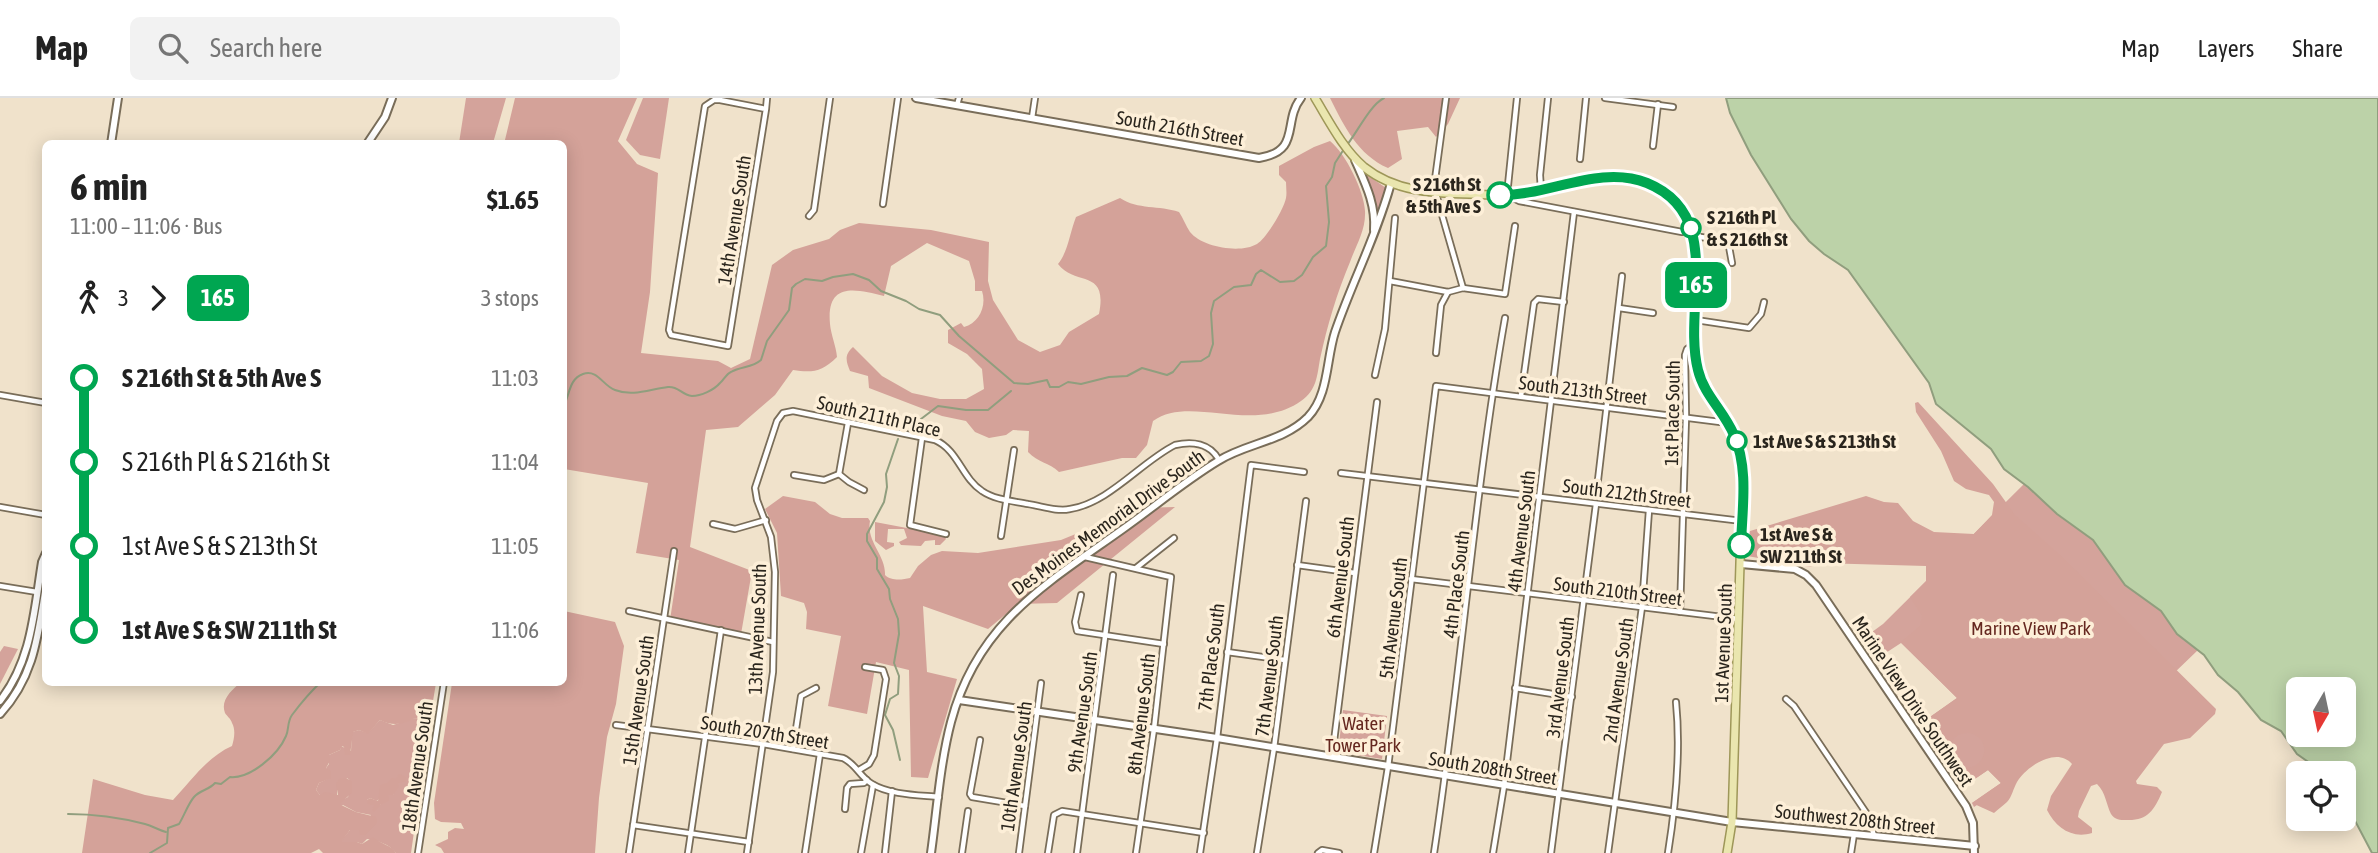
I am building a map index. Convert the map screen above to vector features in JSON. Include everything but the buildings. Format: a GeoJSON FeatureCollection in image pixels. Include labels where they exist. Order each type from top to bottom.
{"type":"FeatureCollection","features":[{"type":"Feature","properties":{"kind":"main road"},"geometry":{"type":"LineString","coordinates":[[1314,98],[1354,157],[1391,183],[1436,193],[1507,195],[1618,176],[1649,183],[1670,197],[1681,210],[1694,236]]}},
{"type":"Feature","properties":{"kind":"main road","name":"1st Avenue South"},"geometry":{"type":"LineString","coordinates":[[1694,236],[1694,344],[1698,369],[1704,388],[1735,436],[1742,459],[1732,822],[1727,853]]}},
{"type":"Feature","properties":{"kind":"street"},"geometry":{"type":"LineString","coordinates":[[112,140],[118,98]]}},
{"type":"Feature","properties":{"kind":"street"},"geometry":{"type":"LineString","coordinates":[[371,140],[385,117],[392,98]]}},
{"type":"Feature","properties":{"kind":"street","name":"14th Avenue South"},"geometry":{"type":"LineString","coordinates":[[766,109],[720,100],[709,103],[704,111],[669,333],[674,336],[727,346],[766,109],[767,98]]}},
{"type":"Feature","properties":{"kind":"street"},"geometry":{"type":"LineString","coordinates":[[809,216],[814,210],[830,98]]}},
{"type":"Feature","properties":{"kind":"street"},"geometry":{"type":"LineString","coordinates":[[883,204],[898,98]]}},
{"type":"Feature","properties":{"kind":"street","name":"South 216th Street"},"geometry":{"type":"LineString","coordinates":[[916,98],[958,102],[1031,118],[1252,157],[1273,154],[1288,141],[1294,109],[1301,98]]}},
{"type":"Feature","properties":{"kind":"street"},"geometry":{"type":"LineString","coordinates":[[1031,118],[1035,98]]}},
{"type":"Feature","properties":{"kind":"street"},"geometry":{"type":"LineString","coordinates":[[1446,98],[1434,183],[1463,288]]}},
{"type":"Feature","properties":{"kind":"street"},"geometry":{"type":"LineString","coordinates":[[1517,98],[1507,195],[1519,201],[1682,232]]}},
{"type":"Feature","properties":{"kind":"street"},"geometry":{"type":"LineString","coordinates":[[1541,190],[1542,148],[1548,98]]}},
{"type":"Feature","properties":{"kind":"street"},"geometry":{"type":"LineString","coordinates":[[1580,159],[1586,98]]}},
{"type":"Feature","properties":{"kind":"street"},"geometry":{"type":"LineString","coordinates":[[1605,98],[1673,107]]}},
{"type":"Feature","properties":{"kind":"street"},"geometry":{"type":"LineString","coordinates":[[1653,146],[1658,104]]}},
{"type":"Feature","properties":{"kind":"street"},"geometry":{"type":"LineString","coordinates":[[1354,157],[1368,187],[1374,211],[1371,245]]}},
{"type":"Feature","properties":{"kind":"street","name":"Des Moines Memorial Drive South"},"geometry":{"type":"LineString","coordinates":[[931,853],[951,722],[981,652],[994,633],[1026,599],[1219,460],[1284,434],[1308,417],[1325,383],[1334,335],[1371,245],[1391,183]]}},
{"type":"Feature","properties":{"kind":"street","name":"4th Avenue South"},"geometry":{"type":"LineString","coordinates":[[1493,853],[1504,786],[1574,212]]}},
{"type":"Feature","properties":{"kind":"street"},"geometry":{"type":"LineString","coordinates":[[1376,375],[1385,330],[1395,218]]}},
{"type":"Feature","properties":{"kind":"street"},"geometry":{"type":"LineString","coordinates":[[1390,281],[1448,292],[1463,288],[1505,295],[1515,226]]}},
{"type":"Feature","properties":{"kind":"street"},"geometry":{"type":"LineString","coordinates":[[1694,236],[1741,243]]}},
{"type":"Feature","properties":{"kind":"street"},"geometry":{"type":"LineString","coordinates":[[1728,241],[1732,263]]}},
{"type":"Feature","properties":{"kind":"street"},"geometry":{"type":"LineString","coordinates":[[1598,480],[1622,276]]}},
{"type":"Feature","properties":{"kind":"street"},"geometry":{"type":"LineString","coordinates":[[1436,353],[1441,305],[1448,292]]}},
{"type":"Feature","properties":{"kind":"street"},"geometry":{"type":"LineString","coordinates":[[1521,396],[1534,303],[1538,299],[1564,302]]}},
{"type":"Feature","properties":{"kind":"street"},"geometry":{"type":"LineString","coordinates":[[1695,320],[1749,328],[1761,314],[1764,302]]}},
{"type":"Feature","properties":{"kind":"street"},"geometry":{"type":"LineString","coordinates":[[1619,308],[1653,313]]}},
{"type":"Feature","properties":{"kind":"street","name":"4th Place South"},"geometry":{"type":"LineString","coordinates":[[1434,853],[1446,776],[1493,392],[1505,318]]}},
{"type":"Feature","properties":{"kind":"street","name":"1st Place South"},"geometry":{"type":"LineString","coordinates":[[1680,612],[1686,417],[1685,355],[1687,349],[1694,344]]}},
{"type":"Feature","properties":{"kind":"street","name":"South 213th Street"},"geometry":{"type":"LineString","coordinates":[[1436,386],[1720,422],[1725,419]]}},
{"type":"Feature","properties":{"kind":"street","name":"5th Avenue South"},"geometry":{"type":"LineString","coordinates":[[1374,853],[1388,767],[1436,386]]}},
{"type":"Feature","properties":{"kind":"street"},"geometry":{"type":"LineString","coordinates":[[0,395],[42,402]]}},
{"type":"Feature","properties":{"kind":"street","name":"6th Avenue South"},"geometry":{"type":"LineString","coordinates":[[1332,757],[1377,402]]}},
{"type":"Feature","properties":{"kind":"street","name":"South 211th Place"},"geometry":{"type":"LineString","coordinates":[[783,413],[793,411],[935,440],[946,447],[975,486],[982,491],[1007,500],[1059,510],[1070,509],[1098,498],[1175,444],[1189,443],[1212,448],[1219,460]]}},
{"type":"Feature","properties":{"kind":"street","name":"13th Avenue South"},"geometry":{"type":"LineString","coordinates":[[747,853],[773,672],[774,552],[755,488],[783,413]]}},
{"type":"Feature","properties":{"kind":"street"},"geometry":{"type":"LineString","coordinates":[[839,474],[848,423]]}},
{"type":"Feature","properties":{"kind":"street"},"geometry":{"type":"LineString","coordinates":[[922,438],[910,525],[946,534]]}},
{"type":"Feature","properties":{"kind":"street"},"geometry":{"type":"LineString","coordinates":[[1001,536],[1014,450]]}},
{"type":"Feature","properties":{"kind":"street","name":"7th Place South"},"geometry":{"type":"LineString","coordinates":[[1200,853],[1251,465],[1304,472]]}},
{"type":"Feature","properties":{"kind":"street","name":"South 212th Street"},"geometry":{"type":"LineString","coordinates":[[1341,473],[1742,521]]}},
{"type":"Feature","properties":{"kind":"street"},"geometry":{"type":"LineString","coordinates":[[794,475],[824,480],[839,474]]}},
{"type":"Feature","properties":{"kind":"street"},"geometry":{"type":"LineString","coordinates":[[839,474],[864,490]]}},
{"type":"Feature","properties":{"kind":"street","name":"7th Avenue South"},"geometry":{"type":"LineString","coordinates":[[1257,853],[1274,747],[1306,501]]}},
{"type":"Feature","properties":{"kind":"street","name":"3rd Avenue South"},"geometry":{"type":"LineString","coordinates":[[1550,853],[1560,794],[1596,504]]}},
{"type":"Feature","properties":{"kind":"street"},"geometry":{"type":"LineString","coordinates":[[0,507],[42,514]]}},
{"type":"Feature","properties":{"kind":"street","name":"2nd Avenue South"},"geometry":{"type":"LineString","coordinates":[[1608,853],[1642,607],[1649,510]]}},
{"type":"Feature","properties":{"kind":"street"},"geometry":{"type":"LineString","coordinates":[[713,524],[735,529],[766,520]]}},
{"type":"Feature","properties":{"kind":"street"},"geometry":{"type":"LineString","coordinates":[[1085,557],[1135,569],[1174,538]]}},
{"type":"Feature","properties":{"kind":"street","name":"15th Avenue South"},"geometry":{"type":"LineString","coordinates":[[629,853],[674,551]]}},
{"type":"Feature","properties":{"kind":"street"},"geometry":{"type":"LineString","coordinates":[[0,701],[19,671],[26,653],[42,562]]}},
{"type":"Feature","properties":{"kind":"street"},"geometry":{"type":"LineString","coordinates":[[1297,565],[1355,573]]}},
{"type":"Feature","properties":{"kind":"street","name":"Marine View Drive Southwest"},"geometry":{"type":"LineString","coordinates":[[1741,565],[1795,569],[1806,575],[1966,806],[1973,823],[1975,850]]}},
{"type":"Feature","properties":{"kind":"street","name":"8th Avenue South"},"geometry":{"type":"LineString","coordinates":[[1135,569],[1171,578],[1154,729],[1136,853]]}},
{"type":"Feature","properties":{"kind":"street","name":"9th Avenue South"},"geometry":{"type":"LineString","coordinates":[[1077,853],[1113,575]]}},
{"type":"Feature","properties":{"kind":"street","name":"South 210th Street"},"geometry":{"type":"LineString","coordinates":[[1411,579],[1739,619]]}},
{"type":"Feature","properties":{"kind":"street"},"geometry":{"type":"LineString","coordinates":[[0,586],[37,592]]}},
{"type":"Feature","properties":{"kind":"street"},"geometry":{"type":"LineString","coordinates":[[1081,595],[1075,622],[1077,631],[1164,644]]}},
{"type":"Feature","properties":{"kind":"street"},"geometry":{"type":"LineString","coordinates":[[0,713],[18,691],[35,651],[42,610]]}},
{"type":"Feature","properties":{"kind":"street"},"geometry":{"type":"LineString","coordinates":[[629,611],[773,642]]}},
{"type":"Feature","properties":{"kind":"street"},"geometry":{"type":"LineString","coordinates":[[688,853],[721,630]]}},
{"type":"Feature","properties":{"kind":"street"},"geometry":{"type":"LineString","coordinates":[[1226,652],[1285,660]]}},
{"type":"Feature","properties":{"kind":"street"},"geometry":{"type":"LineString","coordinates":[[859,770],[869,764],[874,755],[886,680],[883,670],[865,667]]}},
{"type":"Feature","properties":{"kind":"street","name":"10th Avenue South"},"geometry":{"type":"LineString","coordinates":[[1019,853],[1041,683]]}},
{"type":"Feature","properties":{"kind":"street","name":"18th Avenue South"},"geometry":{"type":"LineString","coordinates":[[418,853],[442,686]]}},
{"type":"Feature","properties":{"kind":"street"},"geometry":{"type":"LineString","coordinates":[[793,749],[801,696],[816,688]]}},
{"type":"Feature","properties":{"kind":"street"},"geometry":{"type":"LineString","coordinates":[[1515,688],[1572,696]]}},
{"type":"Feature","properties":{"kind":"street"},"geometry":{"type":"LineString","coordinates":[[1786,699],[1794,706],[1869,817],[1874,836]]}},
{"type":"Feature","properties":{"kind":"street","name":"South 208th Street"},"geometry":{"type":"LineString","coordinates":[[959,700],[1217,738],[1732,822]]}},
{"type":"Feature","properties":{"kind":"street"},"geometry":{"type":"LineString","coordinates":[[1668,853],[1674,813],[1679,728],[1676,702]]}},
{"type":"Feature","properties":{"kind":"street","name":"South 207th Street"},"geometry":{"type":"LineString","coordinates":[[616,725],[763,744],[847,760],[873,785],[892,791],[939,797]]}},
{"type":"Feature","properties":{"kind":"street"},"geometry":{"type":"LineString","coordinates":[[980,740],[970,794],[972,797],[1025,807]]}},
{"type":"Feature","properties":{"kind":"street"},"geometry":{"type":"LineString","coordinates":[[805,853],[820,754]]}},
{"type":"Feature","properties":{"kind":"street"},"geometry":{"type":"LineString","coordinates":[[845,809],[847,788],[867,780]]}},
{"type":"Feature","properties":{"kind":"street"},"geometry":{"type":"LineString","coordinates":[[861,853],[873,785]]}},
{"type":"Feature","properties":{"kind":"street"},"geometry":{"type":"LineString","coordinates":[[884,853],[892,791]]}},
{"type":"Feature","properties":{"kind":"street"},"geometry":{"type":"LineString","coordinates":[[962,853],[968,811]]}},
{"type":"Feature","properties":{"kind":"street"},"geometry":{"type":"LineString","coordinates":[[1048,853],[1054,815],[1062,811],[1204,833]]}},
{"type":"Feature","properties":{"kind":"street","name":"Southwest 208th Street"},"geometry":{"type":"LineString","coordinates":[[1732,822],[1874,836],[1975,850]]}},
{"type":"Feature","properties":{"kind":"street"},"geometry":{"type":"LineString","coordinates":[[633,825],[749,842]]}},
{"type":"Feature","properties":{"kind":"street"},"geometry":{"type":"LineString","coordinates":[[1851,853],[1854,834]]}},
{"type":"Feature","properties":{"kind":"street"},"geometry":{"type":"LineString","coordinates":[[1318,853],[1325,850],[1339,853]]}},
{"type":"Feature","properties":{"kind":"green space"},"geometry":{"type":"Polygon","coordinates":[[[466,98],[506,98],[494,140],[459,140],[466,98]]]}},
{"type":"Feature","properties":{"kind":"green space"},"geometry":{"type":"Polygon","coordinates":[[[515,98],[637,98],[618,141],[637,164],[658,173],[650,292],[641,353],[718,361],[731,368],[750,359],[772,265],[793,250],[829,239],[840,230],[859,223],[931,230],[989,242],[988,281],[993,300],[1018,340],[1040,352],[1060,345],[1069,332],[1099,314],[1101,300],[1095,284],[1065,271],[1058,264],[1067,248],[1076,217],[1120,198],[1141,206],[1179,212],[1190,232],[1203,242],[1231,249],[1250,247],[1265,236],[1285,203],[1286,182],[1279,175],[1279,166],[1330,141],[1353,173],[1364,203],[1365,218],[1333,310],[1315,382],[1306,397],[1282,411],[1263,415],[1185,411],[1168,414],[1153,421],[1147,445],[1136,458],[1122,458],[1059,472],[1028,452],[1029,431],[1013,430],[1006,435],[989,438],[975,432],[966,421],[942,416],[869,388],[868,376],[850,371],[847,358],[853,347],[882,376],[912,393],[940,399],[966,399],[984,389],[982,369],[967,354],[948,343],[948,330],[961,323],[964,327],[974,322],[982,308],[982,291],[975,291],[969,261],[927,243],[891,266],[884,296],[854,290],[838,294],[830,310],[837,357],[817,370],[793,370],[775,395],[738,427],[706,430],[690,547],[752,571],[741,634],[670,620],[679,560],[636,553],[648,483],[567,470],[567,140],[505,140],[515,98]]]}},
{"type":"Feature","properties":{"kind":"green space"},"geometry":{"type":"Polygon","coordinates":[[[643,98],[669,98],[660,159],[640,155],[626,140],[643,98]]]}},
{"type":"Feature","properties":{"kind":"green space"},"geometry":{"type":"Polygon","coordinates":[[[1330,98],[1460,98],[1448,124],[1436,137],[1428,127],[1397,131],[1402,159],[1388,168],[1360,148],[1330,98]]]}},
{"type":"Feature","properties":{"kind":"green space"},"geometry":{"type":"Polygon","coordinates":[[[1363,172],[1386,188],[1377,223],[1375,202],[1363,172]]]}},
{"type":"Feature","properties":{"kind":"green space","name":"Marine View Park"},"geometry":{"type":"Polygon","coordinates":[[[1918,402],[1993,484],[2015,515],[2059,554],[2216,709],[2215,714],[2190,738],[2164,744],[2136,781],[2137,784],[2157,787],[2162,792],[2156,805],[2145,817],[2120,820],[2114,817],[2097,784],[2091,786],[2078,817],[2092,828],[2092,833],[2071,833],[2060,827],[2047,810],[2051,796],[2072,764],[2058,757],[2043,760],[2028,770],[2017,782],[2009,800],[1994,813],[1972,803],[2001,783],[1988,770],[1963,787],[1950,768],[1954,762],[1963,767],[1977,764],[1982,759],[1984,745],[1973,734],[1961,734],[1953,740],[1950,756],[1944,759],[1920,724],[1957,698],[1901,642],[1920,626],[1922,616],[1910,597],[1926,581],[1926,566],[1819,563],[1810,567],[1747,556],[1750,531],[1866,496],[1898,503],[1913,521],[1934,532],[1974,534],[1992,515],[1994,502],[1989,495],[1966,489],[1954,481],[1941,451],[1916,412],[1915,403],[1918,402]]]}},
{"type":"Feature","properties":{"kind":"green space","name":"Marine View Park"},"geometry":{"type":"Polygon","coordinates":[[[2024,484],[2057,514],[2093,540],[2125,585],[2161,611],[2177,634],[2198,650],[2091,753],[2067,728],[2005,786],[1974,807],[1972,803],[2001,783],[1988,770],[1963,787],[1920,724],[1957,698],[1901,643],[1875,660],[1861,640],[1883,624],[2024,484]]]}},
{"type":"Feature","properties":{"kind":"green space"},"geometry":{"type":"Polygon","coordinates":[[[783,496],[815,502],[830,514],[842,518],[868,518],[885,575],[897,579],[910,578],[918,566],[931,555],[942,551],[978,553],[1061,540],[1139,508],[1175,507],[1057,603],[1018,604],[988,629],[923,606],[927,672],[957,679],[928,778],[911,777],[909,670],[876,662],[867,714],[828,706],[841,636],[806,629],[807,612],[804,603],[781,596],[777,533],[765,509],[783,496]]]}},
{"type":"Feature","properties":{"kind":"green space"},"geometry":{"type":"Polygon","coordinates":[[[875,522],[944,535],[946,539],[940,545],[935,545],[935,540],[925,541],[921,546],[901,545],[899,542],[907,538],[904,529],[888,529],[887,542],[894,543],[894,546],[886,550],[875,541],[875,522]]]}},
{"type":"Feature","properties":{"kind":"green space"},"geometry":{"type":"Polygon","coordinates":[[[567,612],[615,622],[624,646],[616,704],[607,737],[595,853],[444,853],[435,845],[448,839],[448,832],[455,828],[464,829],[461,823],[435,819],[434,803],[452,686],[567,686],[567,612]]]}},
{"type":"Feature","properties":{"kind":"green space"},"geometry":{"type":"Polygon","coordinates":[[[4,646],[18,649],[0,684],[0,652],[4,646]]]}},
{"type":"Feature","properties":{"kind":"green space"},"geometry":{"type":"Polygon","coordinates":[[[237,686],[436,686],[430,719],[422,721],[415,718],[398,724],[380,720],[368,734],[359,730],[353,732],[350,755],[345,755],[342,746],[340,750],[329,755],[330,761],[326,768],[331,771],[331,778],[319,783],[316,790],[320,795],[325,792],[338,795],[336,784],[339,779],[352,781],[352,793],[339,804],[376,817],[377,823],[365,835],[360,835],[359,830],[350,830],[341,842],[362,844],[373,837],[396,853],[323,853],[319,849],[311,853],[82,853],[93,779],[145,795],[173,800],[207,763],[232,746],[234,729],[225,713],[224,704],[237,686]]]}},
{"type":"Feature","properties":{"kind":"green space","name":"Water Tower Park"},"geometry":{"type":"Polygon","coordinates":[[[1343,710],[1387,716],[1382,759],[1338,752],[1343,710]]]}},
{"type":"Feature","properties":{"kind":"green space"},"geometry":{"type":"Polygon","coordinates":[[[415,718],[422,721],[430,719],[411,853],[396,853],[387,845],[367,839],[362,844],[340,842],[350,830],[359,830],[371,815],[356,812],[343,805],[331,811],[326,808],[348,797],[352,784],[347,778],[337,789],[337,796],[320,795],[316,790],[319,783],[331,777],[326,768],[329,755],[340,750],[341,746],[351,751],[352,732],[359,730],[368,733],[380,720],[393,725],[415,718]],[[396,779],[377,801],[370,798],[367,800],[380,805],[388,795],[393,795],[396,779]]]}},
{"type":"Feature","properties":{"kind":"green space"},"geometry":{"type":"Polygon","coordinates":[[[399,774],[406,777],[406,781],[398,783],[393,795],[388,795],[389,801],[374,812],[374,805],[368,804],[367,800],[370,798],[378,801],[380,785],[392,778],[396,779],[399,774]]]}},
{"type":"Feature","properties":{"kind":"shaded area"},"geometry":{"type":"Polygon","coordinates":[[[1726,98],[2378,98],[2378,853],[2372,853],[2356,823],[2356,761],[2307,761],[2292,747],[2356,747],[2356,677],[2286,677],[2286,738],[2281,731],[2261,720],[2238,692],[2218,675],[2204,655],[2177,634],[2161,611],[2125,585],[2093,540],[2057,514],[2004,469],[1991,449],[1936,404],[1929,383],[1848,270],[1809,241],[1791,219],[1751,155],[1730,113],[1726,98]]]}},
{"type":"Feature","properties":{"kind":"waterway"},"geometry":{"type":"LineString","coordinates":[[1347,145],[1369,112],[1384,98]]}},
{"type":"Feature","properties":{"kind":"waterway"},"geometry":{"type":"LineString","coordinates":[[567,397],[575,379],[588,373],[622,392],[635,393],[668,387],[692,396],[707,392],[729,373],[761,360],[767,341],[789,310],[792,288],[796,284],[805,279],[822,281],[853,274],[869,280],[881,291],[919,309],[940,315],[959,336],[1014,383],[1028,384],[1047,380],[1050,387],[1059,387],[1068,382],[1081,384],[1127,376],[1142,368],[1167,375],[1181,362],[1201,361],[1209,356],[1213,344],[1211,313],[1214,301],[1234,287],[1251,285],[1261,270],[1280,282],[1294,281],[1302,275],[1313,257],[1326,246],[1329,222],[1326,186],[1344,149]]}},
{"type":"Feature","properties":{"kind":"waterway"},"geometry":{"type":"LineString","coordinates":[[917,430],[921,419],[938,406],[988,410],[1011,391]]}},
{"type":"Feature","properties":{"kind":"waterway"},"geometry":{"type":"LineString","coordinates":[[898,439],[886,474],[884,502],[867,534],[867,541],[877,558],[877,569],[889,589],[898,619],[899,634],[894,663],[899,676],[898,694],[890,699],[885,715],[893,730],[900,760]]}},
{"type":"Feature","properties":{"kind":"waterway"},"geometry":{"type":"LineString","coordinates":[[150,853],[167,843],[168,828],[179,824],[196,795],[215,783],[221,784],[230,777],[246,774],[270,758],[286,736],[292,715],[317,686]]}},
{"type":"Feature","properties":{"kind":"waterway"},"geometry":{"type":"LineString","coordinates":[[68,814],[116,818],[166,832]]}},
{"type":"Feature","properties":{"kind":"bus line","name":"165"},"geometry":{"type":"LineString","coordinates":[[1500,195],[1532,192],[1618,176],[1649,183],[1670,197],[1681,210],[1694,236],[1694,344],[1698,369],[1704,388],[1735,436],[1743,467],[1741,545]]}},
{"type":"Feature","properties":{"kind":"place","name":"S 216th St & 5th Ave S"},"geometry":{"type":"Point","coordinates":[1500,195]}},
{"type":"Feature","properties":{"kind":"place","name":"S 216th Pl & S 216th St"},"geometry":{"type":"Point","coordinates":[1691,228]}},
{"type":"Feature","properties":{"kind":"place","name":"1st Ave S & S 213th St"},"geometry":{"type":"Point","coordinates":[1737,441]}},
{"type":"Feature","properties":{"kind":"place","name":"1st Ave S & SW 211th St"},"geometry":{"type":"Point","coordinates":[1741,545]}}]}
